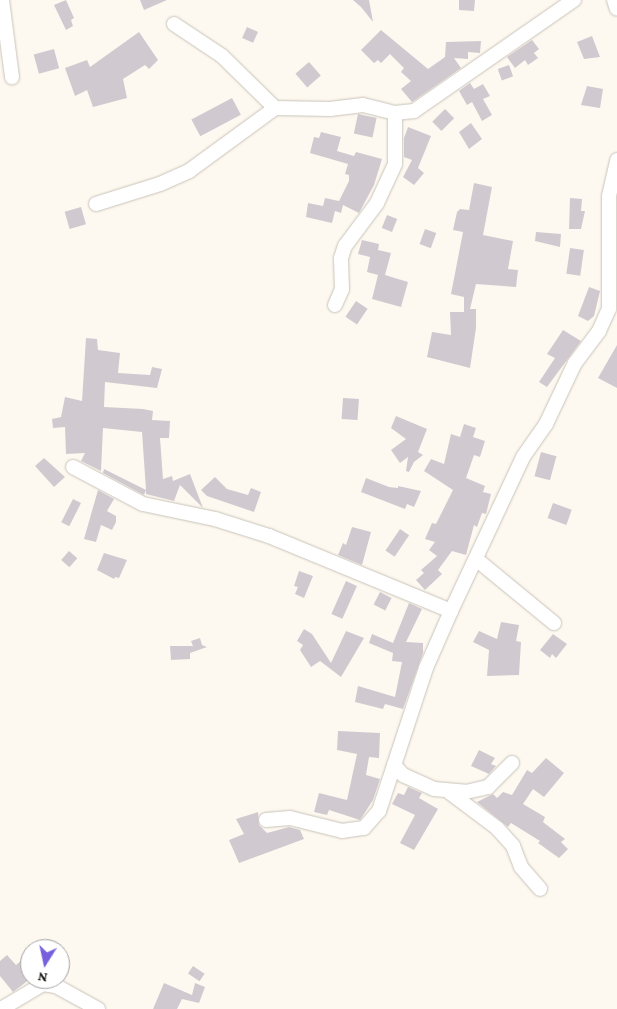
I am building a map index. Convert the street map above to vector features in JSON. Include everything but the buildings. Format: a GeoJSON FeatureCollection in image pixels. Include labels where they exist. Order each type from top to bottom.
{"type":"FeatureCollection","features":[{"type":"Feature","properties":{"kind":"street"},"geometry":{"type":"LineString","coordinates":[[2,0],[12,77]]}},
{"type":"Feature","properties":{"kind":"street"},"geometry":{"type":"LineString","coordinates":[[96,204],[160,184],[189,171],[275,108],[330,109],[363,105],[395,113],[414,111],[425,106],[574,0]]}},
{"type":"Feature","properties":{"kind":"street"},"geometry":{"type":"LineString","coordinates":[[614,0],[617,9]]}},
{"type":"Feature","properties":{"kind":"street"},"geometry":{"type":"LineString","coordinates":[[174,24],[222,56],[275,108]]}},
{"type":"Feature","properties":{"kind":"street"},"geometry":{"type":"LineString","coordinates":[[335,305],[342,289],[341,258],[345,246],[378,203],[395,164],[395,113]]}},
{"type":"Feature","properties":{"kind":"street"},"geometry":{"type":"LineString","coordinates":[[266,820],[290,818],[342,831],[364,828],[379,811],[426,668],[451,611],[523,457],[546,424],[576,364],[599,331],[609,309],[609,196],[617,160]]}},
{"type":"Feature","properties":{"kind":"street"},"geometry":{"type":"LineString","coordinates":[[73,467],[143,504],[215,519],[269,536],[451,611]]}},
{"type":"Feature","properties":{"kind":"street"},"geometry":{"type":"LineString","coordinates":[[476,559],[554,623]]}},
{"type":"Feature","properties":{"kind":"street"},"geometry":{"type":"LineString","coordinates":[[449,792],[488,787],[512,763]]}},
{"type":"Feature","properties":{"kind":"street"},"geometry":{"type":"LineString","coordinates":[[394,765],[403,775],[449,792],[508,840],[521,867],[540,889]]}},
{"type":"Feature","properties":{"kind":"street"},"geometry":{"type":"LineString","coordinates":[[0,1009],[43,984],[56,986],[98,1009]]}}]}
